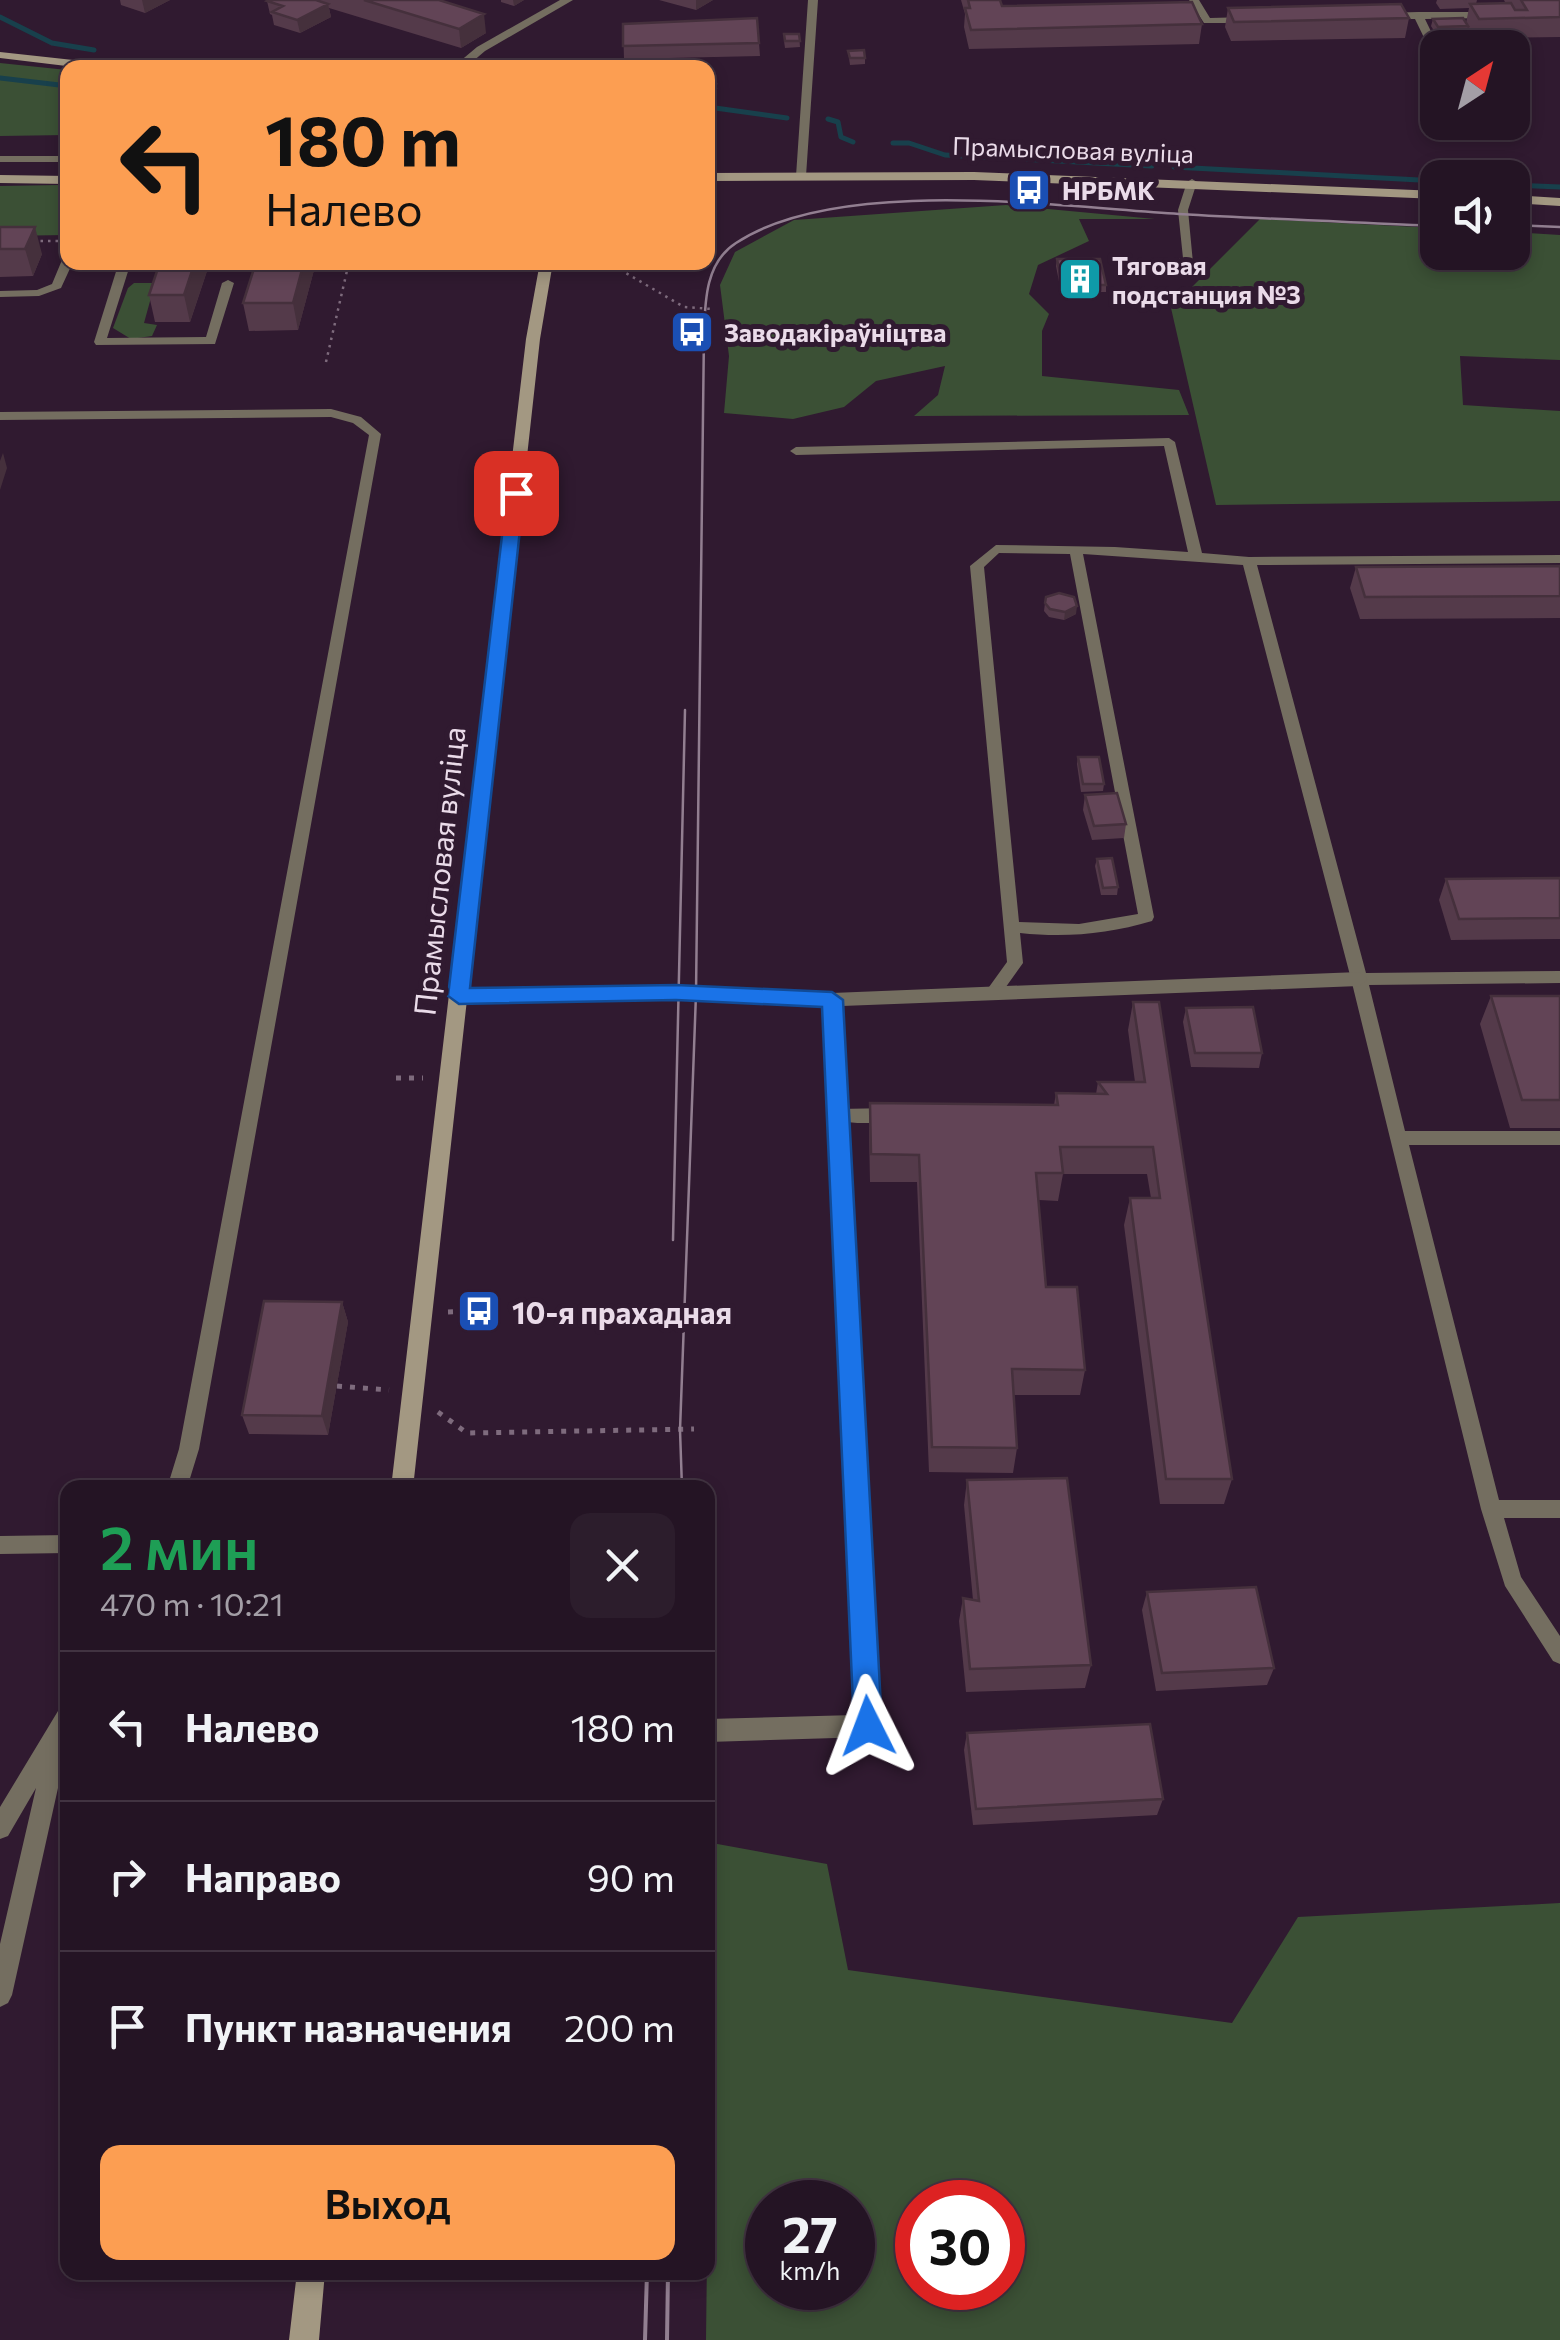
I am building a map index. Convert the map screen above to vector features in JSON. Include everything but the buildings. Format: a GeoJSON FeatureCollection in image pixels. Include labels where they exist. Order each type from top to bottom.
{"type":"FeatureCollection","features":[{"type":"Feature","properties":{"kind":"main road"},"geometry":{"type":"LineString","coordinates":[[0,55],[60,62]]}},
{"type":"Feature","properties":{"kind":"main road","name":"Прамысловая вуліца"},"geometry":{"type":"LineString","coordinates":[[715,177],[1192,182],[1420,194]]}},
{"type":"Feature","properties":{"kind":"main road"},"geometry":{"type":"LineString","coordinates":[[0,180],[60,180]]}},
{"type":"Feature","properties":{"kind":"main road"},"geometry":{"type":"LineString","coordinates":[[1530,200],[1560,202]]}},
{"type":"Feature","properties":{"kind":"main road","name":"Прамысловая вуліца"},"geometry":{"type":"LineString","coordinates":[[403,1480],[533,339],[546,270]]}},
{"type":"Feature","properties":{"kind":"main road"},"geometry":{"type":"LineString","coordinates":[[304,2340],[311,2280]]}},
{"type":"Feature","properties":{"kind":"street"},"geometry":{"type":"LineString","coordinates":[[468,60],[568,0]]}},
{"type":"Feature","properties":{"kind":"street"},"geometry":{"type":"LineString","coordinates":[[459,996],[676,993],[832,1000],[1359,979]]}},
{"type":"Feature","properties":{"kind":"street"},"geometry":{"type":"LineString","coordinates":[[715,1731],[868,1726],[832,1000]]}},
{"type":"Feature","properties":{"kind":"lane"},"geometry":{"type":"LineString","coordinates":[[801,176],[813,0]]}},
{"type":"Feature","properties":{"kind":"lane"},"geometry":{"type":"LineString","coordinates":[[1194,0],[1207,20],[1262,19]]}},
{"type":"Feature","properties":{"kind":"lane"},"geometry":{"type":"LineString","coordinates":[[1426,0],[1436,17]]}},
{"type":"Feature","properties":{"kind":"lane"},"geometry":{"type":"LineString","coordinates":[[1372,16],[1503,14]]}},
{"type":"Feature","properties":{"kind":"lane"},"geometry":{"type":"LineString","coordinates":[[1418,15],[1425,30]]}},
{"type":"Feature","properties":{"kind":"lane"},"geometry":{"type":"LineString","coordinates":[[0,148],[60,148]]}},
{"type":"Feature","properties":{"kind":"lane"},"geometry":{"type":"LineString","coordinates":[[0,159],[60,159]]}},
{"type":"Feature","properties":{"kind":"lane"},"geometry":{"type":"LineString","coordinates":[[1130,265],[1189,261],[1183,210],[1192,182]]}},
{"type":"Feature","properties":{"kind":"lane"},"geometry":{"type":"LineString","coordinates":[[0,294],[39,293],[56,286],[63,270]]}},
{"type":"Feature","properties":{"kind":"lane"},"geometry":{"type":"LineString","coordinates":[[122,270],[100,342],[210,341],[228,283]]}},
{"type":"Feature","properties":{"kind":"lane"},"geometry":{"type":"LineString","coordinates":[[0,416],[330,413],[357,420],[375,434],[193,1430],[179,1480]]}},
{"type":"Feature","properties":{"kind":"lane"},"geometry":{"type":"LineString","coordinates":[[796,451],[1169,442],[1196,557]]}},
{"type":"Feature","properties":{"kind":"lane"},"geometry":{"type":"LineString","coordinates":[[992,994],[1016,962],[977,566],[996,549],[1249,560],[1560,559]]}},
{"type":"Feature","properties":{"kind":"lane"},"geometry":{"type":"LineString","coordinates":[[1012,927],[1068,933],[1111,928],[1146,917],[1076,551]]}},
{"type":"Feature","properties":{"kind":"lane"},"geometry":{"type":"LineString","coordinates":[[1249,560],[1512,1580],[1560,1654]]}},
{"type":"Feature","properties":{"kind":"lane"},"geometry":{"type":"LineString","coordinates":[[1359,979],[1560,977]]}},
{"type":"Feature","properties":{"kind":"lane"},"geometry":{"type":"LineString","coordinates":[[838,1116],[912,1114]]}},
{"type":"Feature","properties":{"kind":"lane"},"geometry":{"type":"LineString","coordinates":[[1398,1138],[1560,1138]]}},
{"type":"Feature","properties":{"kind":"lane"},"geometry":{"type":"LineString","coordinates":[[1492,1509],[1560,1510]]}},
{"type":"Feature","properties":{"kind":"lane"},"geometry":{"type":"LineString","coordinates":[[0,1546],[60,1544]]}},
{"type":"Feature","properties":{"kind":"lane"},"geometry":{"type":"LineString","coordinates":[[0,1828],[60,1728]]}},
{"type":"Feature","properties":{"kind":"lane"},"geometry":{"type":"LineString","coordinates":[[0,1995],[60,1736]]}},
{"type":"Feature","properties":{"kind":"path"},"geometry":{"type":"LineString","coordinates":[[17,242],[60,241]]}},
{"type":"Feature","properties":{"kind":"path"},"geometry":{"type":"LineString","coordinates":[[326,362],[346,270]]}},
{"type":"Feature","properties":{"kind":"path"},"geometry":{"type":"LineString","coordinates":[[621,270],[684,307],[712,309]]}},
{"type":"Feature","properties":{"kind":"path"},"geometry":{"type":"LineString","coordinates":[[337,1386],[411,1392],[467,1433],[694,1428]]}},
{"type":"Feature","properties":{"kind":"green space"},"geometry":{"type":"Polygon","coordinates":[[[0,63],[60,69],[60,135],[0,136],[0,63]]]}},
{"type":"Feature","properties":{"kind":"green space"},"geometry":{"type":"Polygon","coordinates":[[[60,185],[60,235],[0,236],[0,186],[60,185]]]}},
{"type":"Feature","properties":{"kind":"green space"},"geometry":{"type":"Polygon","coordinates":[[[1006,205],[1155,219],[1079,219],[1089,241],[1038,265],[1029,294],[1049,314],[1042,331],[1042,376],[1179,390],[1189,415],[914,416],[938,395],[945,366],[876,381],[844,407],[793,419],[724,413],[729,356],[720,285],[735,252],[794,220],[1006,205]]]}},
{"type":"Feature","properties":{"kind":"green space"},"geometry":{"type":"Polygon","coordinates":[[[1260,219],[1420,227],[1420,270],[1530,270],[1530,233],[1560,235],[1560,360],[1460,356],[1463,405],[1560,411],[1560,501],[1216,505],[1171,308],[1260,219]]]}},
{"type":"Feature","properties":{"kind":"green space"},"geometry":{"type":"Polygon","coordinates":[[[134,283],[155,283],[144,323],[157,325],[152,336],[131,339],[113,328],[128,288],[134,283]]]}},
{"type":"Feature","properties":{"kind":"green space"},"geometry":{"type":"Polygon","coordinates":[[[715,1844],[827,1864],[848,1970],[1232,2023],[1298,1917],[1560,1903],[1560,2340],[706,2340],[707,2280],[715,2280],[715,1844]]]}},
{"type":"Feature","properties":{"kind":"waterway"},"geometry":{"type":"LineString","coordinates":[[0,17],[52,43],[94,50]]}},
{"type":"Feature","properties":{"kind":"waterway"},"geometry":{"type":"LineString","coordinates":[[0,78],[60,85]]}},
{"type":"Feature","properties":{"kind":"waterway"},"geometry":{"type":"LineString","coordinates":[[715,108],[787,118]]}},
{"type":"Feature","properties":{"kind":"waterway"},"geometry":{"type":"LineString","coordinates":[[828,119],[838,122],[841,137],[853,142]]}},
{"type":"Feature","properties":{"kind":"waterway"},"geometry":{"type":"LineString","coordinates":[[893,143],[909,143],[945,155],[1152,166]]}},
{"type":"Feature","properties":{"kind":"waterway"},"geometry":{"type":"LineString","coordinates":[[1174,167],[1420,180]]}},
{"type":"Feature","properties":{"kind":"waterway"},"geometry":{"type":"LineString","coordinates":[[1530,186],[1560,187]]}},
{"type":"Feature","properties":{"kind":"tram line"},"geometry":{"type":"LineString","coordinates":[[715,267],[736,243],[780,222],[832,209],[890,202],[1013,202],[1420,225]]}},
{"type":"Feature","properties":{"kind":"tram line"},"geometry":{"type":"LineString","coordinates":[[1530,226],[1560,227]]}},
{"type":"Feature","properties":{"kind":"tram line"},"geometry":{"type":"LineString","coordinates":[[682,1480],[680,1430],[696,994],[704,332],[713,270]]}},
{"type":"Feature","properties":{"kind":"tram line"},"geometry":{"type":"LineString","coordinates":[[673,1240],[685,710]]}},
{"type":"Feature","properties":{"kind":"tram line"},"geometry":{"type":"LineString","coordinates":[[645,2340],[647,2280]]}},
{"type":"Feature","properties":{"kind":"tram line"},"geometry":{"type":"LineString","coordinates":[[667,2340],[668,2280]]}},
{"type":"Feature","properties":{"kind":"place","name":"НРБМК"},"geometry":{"type":"Point","coordinates":[1029,190]}},
{"type":"Feature","properties":{"kind":"place","name":"Тяговая подстанция №3"},"geometry":{"type":"Point","coordinates":[1080,279]}},
{"type":"Feature","properties":{"kind":"place","name":"Заводакіраўніцтва"},"geometry":{"type":"Point","coordinates":[692,332]}},
{"type":"Feature","properties":{"kind":"place","name":"10-я прахадная"},"geometry":{"type":"Point","coordinates":[479,1311]}},
{"type":"Feature","properties":{"kind":"route"},"geometry":{"type":"LineString","coordinates":[[516,493],[459,996],[676,993],[832,1000],[868,1726]]}}]}
